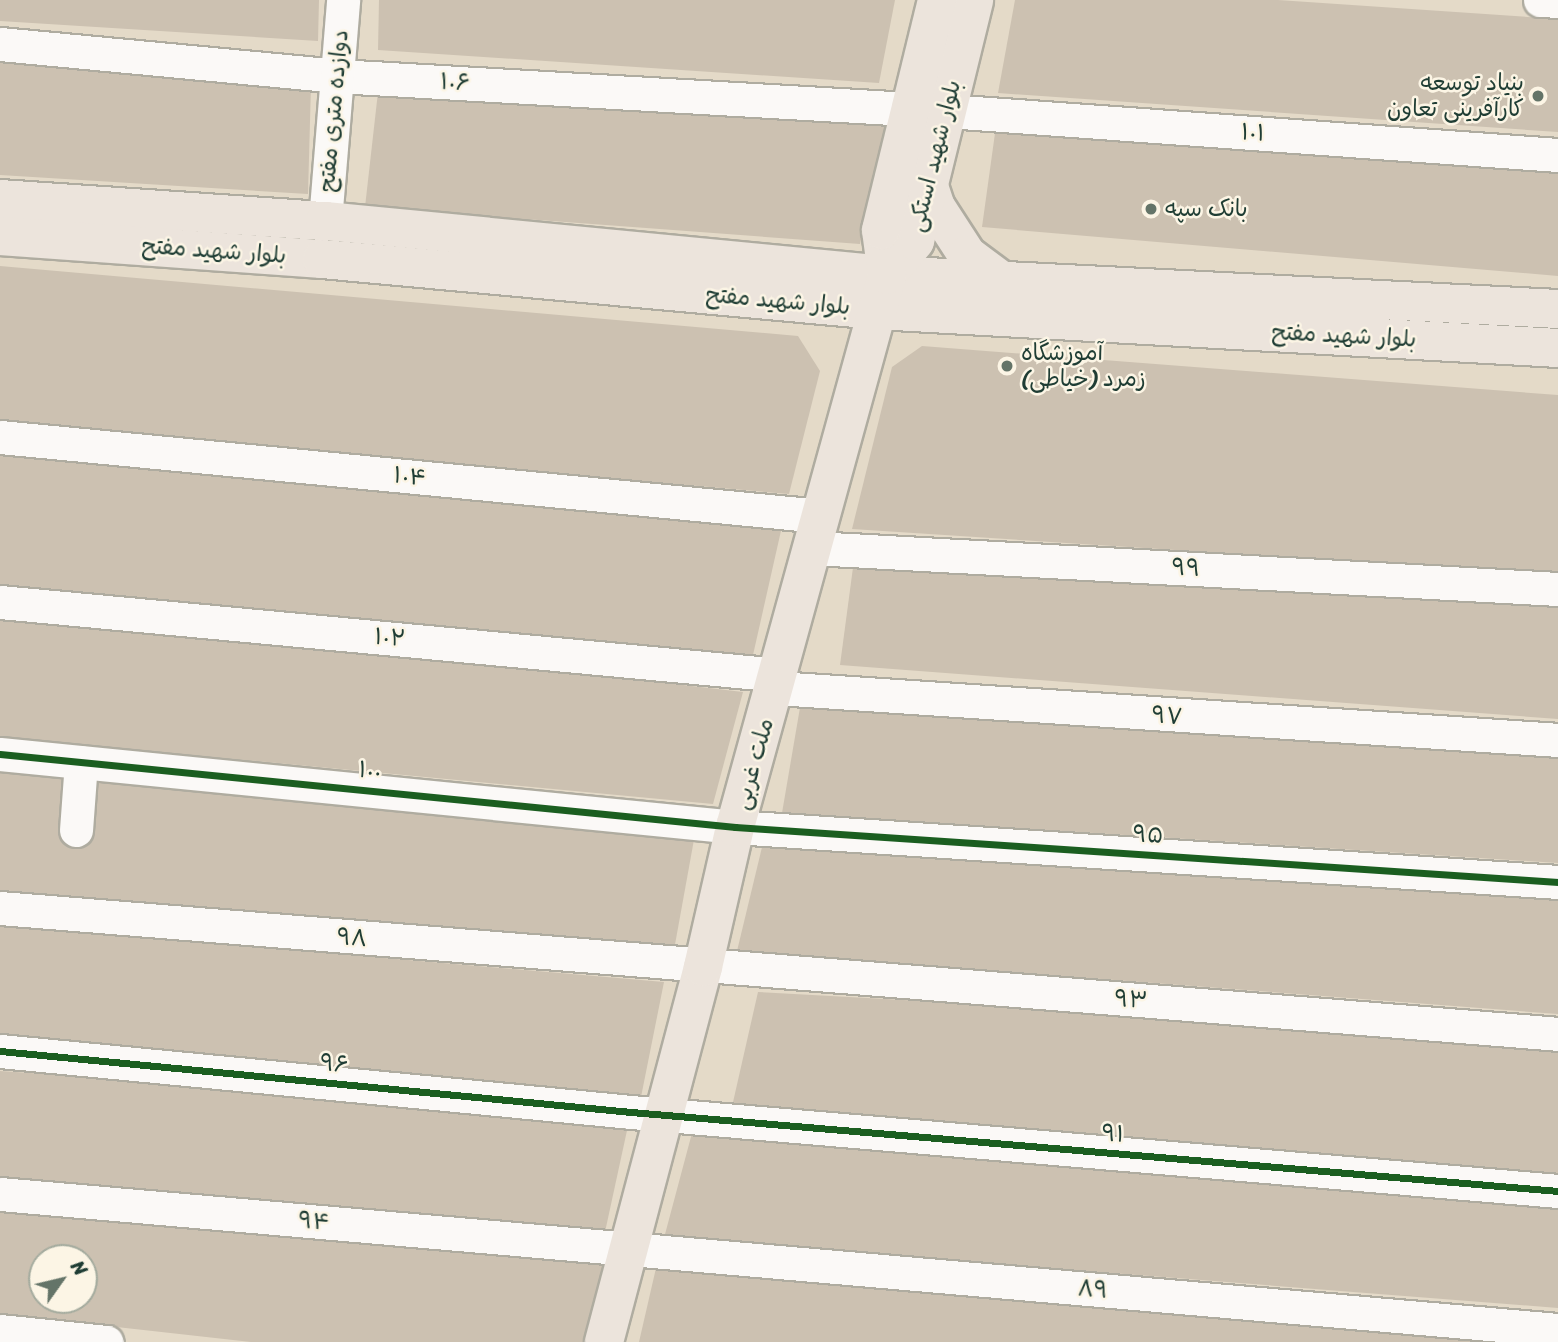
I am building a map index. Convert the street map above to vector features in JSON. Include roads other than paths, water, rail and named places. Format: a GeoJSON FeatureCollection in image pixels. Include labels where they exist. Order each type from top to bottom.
{"type":"FeatureCollection","features":[{"type":"Feature","properties":{"kind":"main road","name":"بلوار شهید استکی"},"geometry":{"type":"LineString","coordinates":[[882,293],[915,241],[929,186],[929,110],[937,0]]}},
{"type":"Feature","properties":{"kind":"main road","name":"بلوار شهید استکی"},"geometry":{"type":"LineString","coordinates":[[882,293],[881,230],[974,0]]}},
{"type":"Feature","properties":{"kind":"main road"},"geometry":{"type":"LineString","coordinates":[[929,186],[936,206],[967,256],[1002,281]]}},
{"type":"Feature","properties":{"kind":"main road","name":"بلوار شهید مفتح"},"geometry":{"type":"LineString","coordinates":[[0,199],[325,221],[882,293],[1002,281],[1558,309]]}},
{"type":"Feature","properties":{"kind":"main road"},"geometry":{"type":"LineString","coordinates":[[145,208],[145,246]]}},
{"type":"Feature","properties":{"kind":"main road","name":"بلوار شهید مفتح"},"geometry":{"type":"LineString","coordinates":[[0,236],[882,293],[1558,348]]}},
{"type":"Feature","properties":{"kind":"main road","name":"ملت غربی"},"geometry":{"type":"LineString","coordinates":[[604,1342],[703,967],[735,827],[778,682],[882,293]]}},
{"type":"Feature","properties":{"kind":"street","name":"دوازده متری مفتح"},"geometry":{"type":"LineString","coordinates":[[325,221],[343,0]]}},
{"type":"Feature","properties":{"kind":"street"},"geometry":{"type":"LineString","coordinates":[[1540,0],[1558,1]]}},
{"type":"Feature","properties":{"kind":"street","name":"۱۰۶"},"geometry":{"type":"LineString","coordinates":[[0,44],[337,76],[929,110]]}},
{"type":"Feature","properties":{"kind":"street","name":"۱۰۱"},"geometry":{"type":"LineString","coordinates":[[929,110],[1558,155]]}},
{"type":"Feature","properties":{"kind":"street","name":"۱۰۴"},"geometry":{"type":"LineString","coordinates":[[0,437],[816,532]]}},
{"type":"Feature","properties":{"kind":"street","name":"۹۹"},"geometry":{"type":"LineString","coordinates":[[816,532],[1558,589]]}},
{"type":"Feature","properties":{"kind":"street","name":"۱۰۲"},"geometry":{"type":"LineString","coordinates":[[0,602],[778,682]]}},
{"type":"Feature","properties":{"kind":"street","name":"۹۷"},"geometry":{"type":"LineString","coordinates":[[778,682],[1558,740]]}},
{"type":"Feature","properties":{"kind":"street","name":"۱۰۰"},"geometry":{"type":"LineString","coordinates":[[0,754],[735,827]]}},
{"type":"Feature","properties":{"kind":"street"},"geometry":{"type":"LineString","coordinates":[[76,830],[81,762]]}},
{"type":"Feature","properties":{"kind":"street","name":"۹۵"},"geometry":{"type":"LineString","coordinates":[[735,827],[1558,882]]}},
{"type":"Feature","properties":{"kind":"street","name":"۹۸"},"geometry":{"type":"LineString","coordinates":[[0,908],[703,967]]}},
{"type":"Feature","properties":{"kind":"street","name":"۹۳"},"geometry":{"type":"LineString","coordinates":[[703,967],[1558,1034]]}},
{"type":"Feature","properties":{"kind":"street","name":"۹۶"},"geometry":{"type":"LineString","coordinates":[[0,1051],[664,1115]]}},
{"type":"Feature","properties":{"kind":"street","name":"۹۱"},"geometry":{"type":"LineString","coordinates":[[664,1115],[1558,1191]]}},
{"type":"Feature","properties":{"kind":"street","name":"۹۴"},"geometry":{"type":"LineString","coordinates":[[0,1194],[628,1251]]}},
{"type":"Feature","properties":{"kind":"street","name":"۸۹"},"geometry":{"type":"LineString","coordinates":[[628,1251],[1558,1330]]}},
{"type":"Feature","properties":{"kind":"street"},"geometry":{"type":"LineString","coordinates":[[0,1331],[106,1342]]}},
{"type":"Feature","properties":{"kind":"place","name":"بنیاد توسعه کارآفرینی تعاون"},"geometry":{"type":"Point","coordinates":[1538,96]}},
{"type":"Feature","properties":{"kind":"place","name":"بانک سپه"},"geometry":{"type":"Point","coordinates":[1151,209]}},
{"type":"Feature","properties":{"kind":"place","name":"آموزشگاه زمرد (خیاطی)"},"geometry":{"type":"Point","coordinates":[1007,366]}}]}
